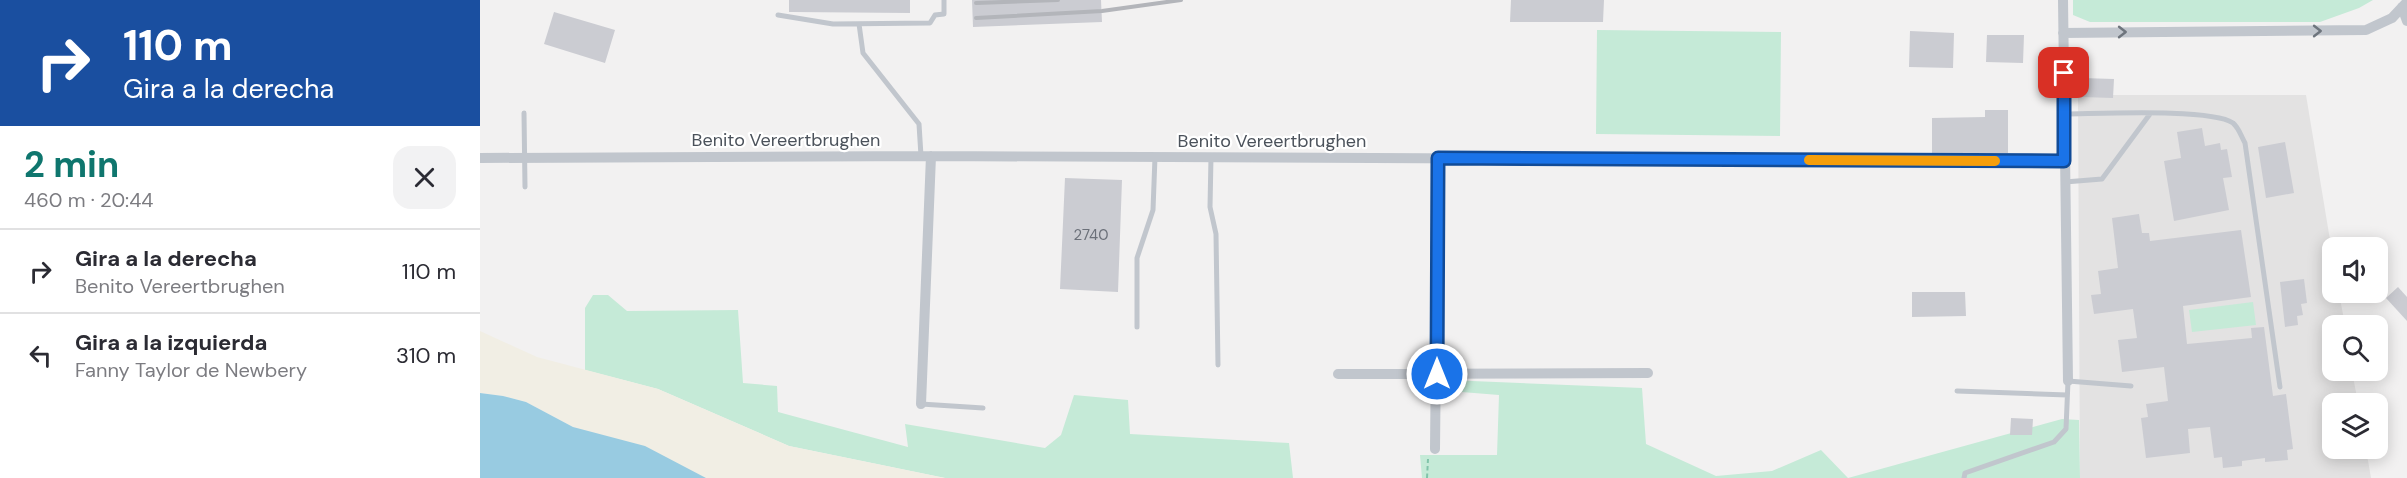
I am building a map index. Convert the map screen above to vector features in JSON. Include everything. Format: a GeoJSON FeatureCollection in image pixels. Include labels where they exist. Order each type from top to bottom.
{"type":"FeatureCollection","features":[{"type":"Feature","properties":{"kind":"street"},"geometry":{"type":"LineString","coordinates":[[2063,0],[2068,381]]}},
{"type":"Feature","properties":{"kind":"street"},"geometry":{"type":"LineString","coordinates":[[2063,33],[2366,30],[2392,18],[2405,5]]}},
{"type":"Feature","properties":{"kind":"street"},"geometry":{"type":"LineString","coordinates":[[2405,5],[2407,21]]}},
{"type":"Feature","properties":{"kind":"street"},"geometry":{"type":"LineString","coordinates":[[921,404],[926,156]]}},
{"type":"Feature","properties":{"kind":"street","name":"Benito Vereertbrughen"},"geometry":{"type":"LineString","coordinates":[[480,159],[926,156],[2064,161]]}},
{"type":"Feature","properties":{"kind":"street"},"geometry":{"type":"LineString","coordinates":[[1435,449],[1438,158]]}},
{"type":"Feature","properties":{"kind":"street"},"geometry":{"type":"LineString","coordinates":[[1338,374],[1648,373]]}},
{"type":"Feature","properties":{"kind":"lane"},"geometry":{"type":"LineString","coordinates":[[778,15],[833,24],[930,23],[935,15],[944,14],[944,0]]}},
{"type":"Feature","properties":{"kind":"lane"},"geometry":{"type":"LineString","coordinates":[[859,24],[863,53],[919,124],[926,156]]}},
{"type":"Feature","properties":{"kind":"lane"},"geometry":{"type":"LineString","coordinates":[[524,113],[525,187]]}},
{"type":"Feature","properties":{"kind":"lane"},"geometry":{"type":"LineString","coordinates":[[2064,114],[2150,114],[2221,118],[2233,123],[2239,130],[2245,143],[2280,387]]}},
{"type":"Feature","properties":{"kind":"lane"},"geometry":{"type":"LineString","coordinates":[[2065,182],[2102,178],[2150,114]]}},
{"type":"Feature","properties":{"kind":"lane"},"geometry":{"type":"LineString","coordinates":[[1137,327],[1137,258],[1153,210],[1155,157]]}},
{"type":"Feature","properties":{"kind":"lane"},"geometry":{"type":"LineString","coordinates":[[1211,157],[1210,207],[1216,234],[1218,365]]}},
{"type":"Feature","properties":{"kind":"lane"},"geometry":{"type":"LineString","coordinates":[[1964,478],[1965,473],[2054,442],[2066,429],[2068,381],[2131,386]]}},
{"type":"Feature","properties":{"kind":"lane"},"geometry":{"type":"LineString","coordinates":[[1957,392],[2067,395]]}},
{"type":"Feature","properties":{"kind":"lane"},"geometry":{"type":"LineString","coordinates":[[921,404],[983,408]]}},
{"type":"Feature","properties":{"kind":"shaded area"},"geometry":{"type":"Polygon","coordinates":[[[2078,95],[2306,95],[2330,237],[2322,237],[2322,303],[2341,303],[2343,315],[2322,315],[2322,381],[2354,381],[2356,393],[2322,393],[2322,459],[2368,459],[2371,478],[2080,478],[2078,95]]]}},
{"type":"Feature","properties":{"kind":"green space"},"geometry":{"type":"Polygon","coordinates":[[[2073,0],[2373,0],[2359,8],[2320,22],[2090,22],[2073,15],[2073,0]]]}},
{"type":"Feature","properties":{"kind":"green space"},"geometry":{"type":"Polygon","coordinates":[[[1597,30],[1781,32],[1780,136],[1596,134],[1597,30]]]}},
{"type":"Feature","properties":{"kind":"green space"},"geometry":{"type":"Polygon","coordinates":[[[593,295],[608,295],[627,311],[738,310],[743,383],[777,386],[778,412],[908,447],[905,424],[1045,448],[1061,435],[1074,395],[1128,400],[1130,434],[1289,443],[1293,478],[945,478],[789,446],[658,389],[585,370],[585,308],[593,295]]]}},
{"type":"Feature","properties":{"kind":"green space"},"geometry":{"type":"Polygon","coordinates":[[[2253,302],[2256,325],[2192,332],[2189,310],[2253,302]]]}},
{"type":"Feature","properties":{"kind":"green space"},"geometry":{"type":"Polygon","coordinates":[[[1448,380],[1642,388],[1646,444],[1716,476],[1772,471],[1821,450],[1848,478],[1422,478],[1420,455],[1497,455],[1499,395],[1449,391],[1448,380]]]}},
{"type":"Feature","properties":{"kind":"green space"},"geometry":{"type":"Polygon","coordinates":[[[2062,419],[2079,420],[2080,478],[1848,478],[2062,419]]]}},
{"type":"Feature","properties":{"kind":"sand"},"geometry":{"type":"Polygon","coordinates":[[[480,331],[537,357],[658,389],[789,446],[945,478],[706,478],[573,427],[526,402],[480,393],[480,331]]]}},
{"type":"Feature","properties":{"kind":"water"},"geometry":{"type":"Polygon","coordinates":[[[480,393],[526,402],[573,427],[645,446],[706,478],[480,478],[480,393]]]}},
{"type":"Feature","properties":{"kind":"building"},"geometry":{"type":"Polygon","coordinates":[[[789,0],[910,0],[910,13],[789,12],[789,0]]]}},
{"type":"Feature","properties":{"kind":"building"},"geometry":{"type":"Polygon","coordinates":[[[972,0],[1101,0],[1102,22],[973,27],[972,0]]]}},
{"type":"Feature","properties":{"kind":"building"},"geometry":{"type":"Polygon","coordinates":[[[1511,0],[1604,0],[1603,22],[1510,22],[1511,0]]]}},
{"type":"Feature","properties":{"kind":"building"},"geometry":{"type":"Polygon","coordinates":[[[554,12],[615,30],[605,63],[544,44],[554,12]]]}},
{"type":"Feature","properties":{"kind":"building"},"geometry":{"type":"Polygon","coordinates":[[[1910,31],[1954,33],[1953,68],[1909,67],[1910,31]]]}},
{"type":"Feature","properties":{"kind":"building"},"geometry":{"type":"Polygon","coordinates":[[[1987,35],[2024,35],[2023,63],[1986,62],[1987,35]]]}},
{"type":"Feature","properties":{"kind":"building"},"geometry":{"type":"Polygon","coordinates":[[[2082,78],[2114,79],[2113,98],[2082,97],[2082,78]]]}},
{"type":"Feature","properties":{"kind":"building"},"geometry":{"type":"Polygon","coordinates":[[[1985,110],[2008,110],[2008,153],[1932,153],[1932,118],[1985,117],[1985,110]]]}},
{"type":"Feature","properties":{"kind":"building"},"geometry":{"type":"Polygon","coordinates":[[[2202,128],[2205,146],[2220,143],[2221,150],[2227,149],[2232,177],[2223,178],[2229,210],[2174,221],[2164,161],[2181,158],[2177,132],[2202,128]]]}},
{"type":"Feature","properties":{"kind":"building"},"geometry":{"type":"Polygon","coordinates":[[[2285,142],[2294,193],[2266,198],[2258,147],[2285,142]]]}},
{"type":"Feature","properties":{"kind":"building"},"geometry":{"type":"Polygon","coordinates":[[[1065,178],[1122,180],[1118,292],[1060,289],[1065,178]]]}},
{"type":"Feature","properties":{"kind":"building"},"geometry":{"type":"Polygon","coordinates":[[[2139,214],[2142,233],[2149,233],[2150,241],[2241,230],[2251,297],[2183,306],[2187,344],[2252,338],[2251,328],[2264,327],[2273,396],[2286,394],[2293,449],[2287,450],[2288,460],[2265,462],[2265,458],[2242,461],[2242,466],[2223,468],[2222,457],[2214,458],[2210,427],[2188,429],[2190,453],[2146,458],[2141,418],[2148,417],[2146,404],[2168,401],[2164,367],[2122,372],[2118,340],[2137,338],[2133,309],[2094,314],[2091,295],[2101,294],[2098,271],[2118,268],[2112,218],[2139,214]]]}},
{"type":"Feature","properties":{"kind":"building"},"geometry":{"type":"Polygon","coordinates":[[[2304,279],[2307,303],[2301,304],[2303,315],[2297,316],[2298,325],[2285,327],[2280,282],[2304,279]]]}},
{"type":"Feature","properties":{"kind":"building"},"geometry":{"type":"Polygon","coordinates":[[[2398,287],[2407,297],[2407,321],[2388,300],[2388,296],[2398,287]]]}},
{"type":"Feature","properties":{"kind":"building"},"geometry":{"type":"Polygon","coordinates":[[[1912,292],[1965,292],[1966,316],[1912,317],[1912,292]]]}},
{"type":"Feature","properties":{"kind":"building"},"geometry":{"type":"Polygon","coordinates":[[[2011,418],[2033,419],[2032,435],[2010,435],[2011,418]]]}},
{"type":"Feature","properties":{"kind":"railway"},"geometry":{"type":"LineString","coordinates":[[976,3],[1058,0]]}},
{"type":"Feature","properties":{"kind":"railway"},"geometry":{"type":"LineString","coordinates":[[976,18],[1102,11],[1181,0]]}},
{"type":"Feature","properties":{"kind":"slow traffic"},"geometry":{"type":"LineString","coordinates":[[1809,160],[1995,161]]}},
{"type":"Feature","properties":{"kind":"route"},"geometry":{"type":"LineString","coordinates":[[1437,374],[1438,158],[2064,161],[2064,73]]}}]}
